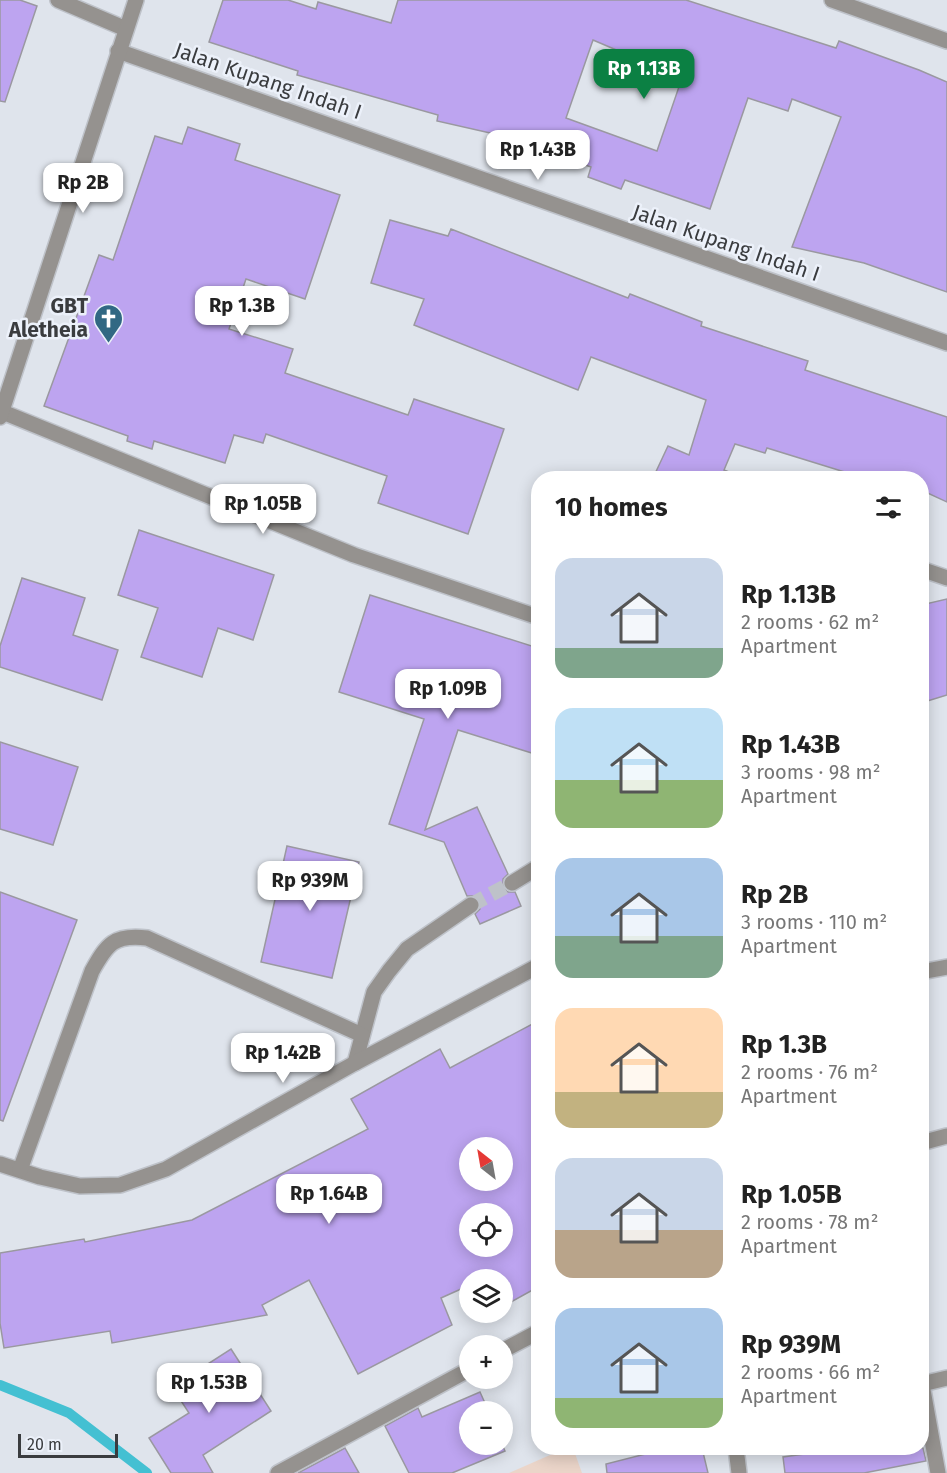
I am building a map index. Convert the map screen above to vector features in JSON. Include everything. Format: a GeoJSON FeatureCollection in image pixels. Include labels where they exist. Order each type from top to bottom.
{"type":"FeatureCollection","features":[{"type":"Feature","properties":{"kind":"street"},"geometry":{"type":"LineString","coordinates":[[58,0],[126,29]]}},
{"type":"Feature","properties":{"kind":"street"},"geometry":{"type":"LineString","coordinates":[[136,0],[1,413],[354,555],[531,614]]}},
{"type":"Feature","properties":{"kind":"street"},"geometry":{"type":"LineString","coordinates":[[832,0],[947,41]]}},
{"type":"Feature","properties":{"kind":"street","name":"Jalan Kupang Indah I"},"geometry":{"type":"LineString","coordinates":[[118,51],[947,343]]}},
{"type":"Feature","properties":{"kind":"street"},"geometry":{"type":"LineString","coordinates":[[929,572],[947,578]]}},
{"type":"Feature","properties":{"kind":"street"},"geometry":{"type":"LineString","coordinates":[[512,883],[531,871]]}},
{"type":"Feature","properties":{"kind":"street"},"geometry":{"type":"LineString","coordinates":[[355,1063],[374,992],[407,949],[471,905]]}},
{"type":"Feature","properties":{"kind":"street"},"geometry":{"type":"LineString","coordinates":[[20,1170],[92,971],[104,949],[111,942],[128,936],[147,938],[362,1035]]}},
{"type":"Feature","properties":{"kind":"street"},"geometry":{"type":"LineString","coordinates":[[929,970],[947,967]]}},
{"type":"Feature","properties":{"kind":"street"},"geometry":{"type":"LineString","coordinates":[[0,1164],[80,1186],[120,1185],[166,1169],[355,1063],[531,970]]}},
{"type":"Feature","properties":{"kind":"street"},"geometry":{"type":"LineString","coordinates":[[929,1141],[947,1136]]}},
{"type":"Feature","properties":{"kind":"street"},"geometry":{"type":"LineString","coordinates":[[513,1345],[531,1336]]}},
{"type":"Feature","properties":{"kind":"street"},"geometry":{"type":"LineString","coordinates":[[278,1473],[459,1375]]}},
{"type":"Feature","properties":{"kind":"street"},"geometry":{"type":"LineString","coordinates":[[929,1381],[947,1378]]}},
{"type":"Feature","properties":{"kind":"street"},"geometry":{"type":"LineString","coordinates":[[929,1425],[938,1473]]}},
{"type":"Feature","properties":{"kind":"street"},"geometry":{"type":"LineString","coordinates":[[737,1455],[739,1473]]}},
{"type":"Feature","properties":{"kind":"shaded area"},"geometry":{"type":"Polygon","coordinates":[[[550,1455],[576,1455],[582,1473],[509,1473],[550,1455]]]}},
{"type":"Feature","properties":{"kind":"building"},"geometry":{"type":"Polygon","coordinates":[[[0,0],[20,0],[37,6],[5,102],[0,101],[0,0]]]}},
{"type":"Feature","properties":{"kind":"building"},"geometry":{"type":"Polygon","coordinates":[[[223,0],[288,0],[316,9],[318,2],[391,23],[398,0],[686,0],[836,48],[839,41],[947,82],[947,292],[864,263],[792,247],[841,117],[792,99],[788,111],[748,98],[710,209],[625,180],[621,189],[588,177],[591,167],[499,135],[437,121],[438,115],[297,75],[298,71],[209,42],[223,0]],[[593,40],[566,118],[657,151],[682,78],[593,40]]]}},
{"type":"Feature","properties":{"kind":"building"},"geometry":{"type":"Polygon","coordinates":[[[188,127],[240,144],[235,160],[340,195],[305,299],[246,279],[229,329],[293,349],[285,373],[408,415],[414,399],[504,429],[468,534],[378,503],[387,476],[266,434],[263,443],[234,435],[225,463],[154,441],[152,449],[127,441],[128,436],[44,406],[99,255],[113,260],[155,136],[182,144],[188,127]]]}},
{"type":"Feature","properties":{"kind":"building"},"geometry":{"type":"Polygon","coordinates":[[[390,220],[448,236],[451,229],[628,298],[630,294],[702,322],[701,326],[808,361],[805,370],[947,417],[947,502],[929,494],[929,471],[841,471],[767,448],[765,453],[735,444],[724,470],[726,471],[656,471],[668,446],[689,455],[706,400],[591,357],[578,390],[414,325],[424,299],[371,283],[390,220]]]}},
{"type":"Feature","properties":{"kind":"building"},"geometry":{"type":"Polygon","coordinates":[[[139,530],[274,575],[253,640],[218,628],[202,677],[141,657],[158,608],[118,595],[139,530]]]}},
{"type":"Feature","properties":{"kind":"building"},"geometry":{"type":"Polygon","coordinates":[[[22,578],[85,598],[73,635],[118,650],[102,700],[0,667],[0,646],[22,578]]]}},
{"type":"Feature","properties":{"kind":"building"},"geometry":{"type":"Polygon","coordinates":[[[370,595],[531,646],[531,753],[458,730],[425,830],[477,807],[508,874],[503,879],[503,888],[508,892],[515,892],[521,906],[480,924],[475,914],[480,909],[479,900],[475,896],[467,896],[444,842],[389,824],[424,719],[339,692],[370,595]]]}},
{"type":"Feature","properties":{"kind":"building"},"geometry":{"type":"Polygon","coordinates":[[[947,599],[947,695],[929,701],[929,603],[947,599]]]}},
{"type":"Feature","properties":{"kind":"building"},"geometry":{"type":"Polygon","coordinates":[[[0,742],[78,767],[53,845],[0,829],[0,742]]]}},
{"type":"Feature","properties":{"kind":"building"},"geometry":{"type":"Polygon","coordinates":[[[287,846],[359,862],[332,978],[261,962],[287,846]]]}},
{"type":"Feature","properties":{"kind":"building"},"geometry":{"type":"Polygon","coordinates":[[[0,892],[77,920],[3,1121],[0,1120],[0,892]]]}},
{"type":"Feature","properties":{"kind":"building"},"geometry":{"type":"Polygon","coordinates":[[[531,1025],[531,1291],[513,1301],[513,1269],[459,1269],[459,1290],[441,1298],[452,1325],[358,1374],[309,1280],[262,1305],[267,1315],[112,1343],[110,1331],[4,1348],[0,1323],[0,1253],[84,1239],[85,1242],[192,1220],[368,1129],[351,1099],[440,1049],[450,1068],[531,1025]]]}},
{"type":"Feature","properties":{"kind":"building"},"geometry":{"type":"Polygon","coordinates":[[[231,1349],[271,1411],[203,1455],[213,1473],[171,1473],[149,1438],[189,1413],[172,1387],[231,1349]]]}},
{"type":"Feature","properties":{"kind":"building"},"geometry":{"type":"Polygon","coordinates":[[[480,1392],[484,1401],[459,1401],[480,1392]]]}},
{"type":"Feature","properties":{"kind":"building"},"geometry":{"type":"Polygon","coordinates":[[[459,1401],[459,1455],[495,1455],[452,1473],[409,1473],[385,1426],[418,1408],[422,1417],[459,1401]]]}},
{"type":"Feature","properties":{"kind":"building"},"geometry":{"type":"Polygon","coordinates":[[[345,1448],[359,1473],[298,1473],[345,1448]]]}},
{"type":"Feature","properties":{"kind":"building"},"geometry":{"type":"Polygon","coordinates":[[[641,1455],[704,1455],[708,1473],[607,1473],[606,1464],[641,1455]]]}},
{"type":"Feature","properties":{"kind":"building"},"geometry":{"type":"Polygon","coordinates":[[[925,1455],[926,1461],[864,1473],[785,1473],[783,1457],[925,1455]]]}},
{"type":"Feature","properties":{"kind":"waterway"},"geometry":{"type":"LineString","coordinates":[[0,1385],[69,1413],[147,1473]]}},
{"type":"Feature","properties":{"kind":"tunnel"},"geometry":{"type":"LineString","coordinates":[[471,905],[512,883]]}},
{"type":"Feature","properties":{"kind":"place","name":"GBT Aletheia"},"geometry":{"type":"Point","coordinates":[109,344]}}]}
